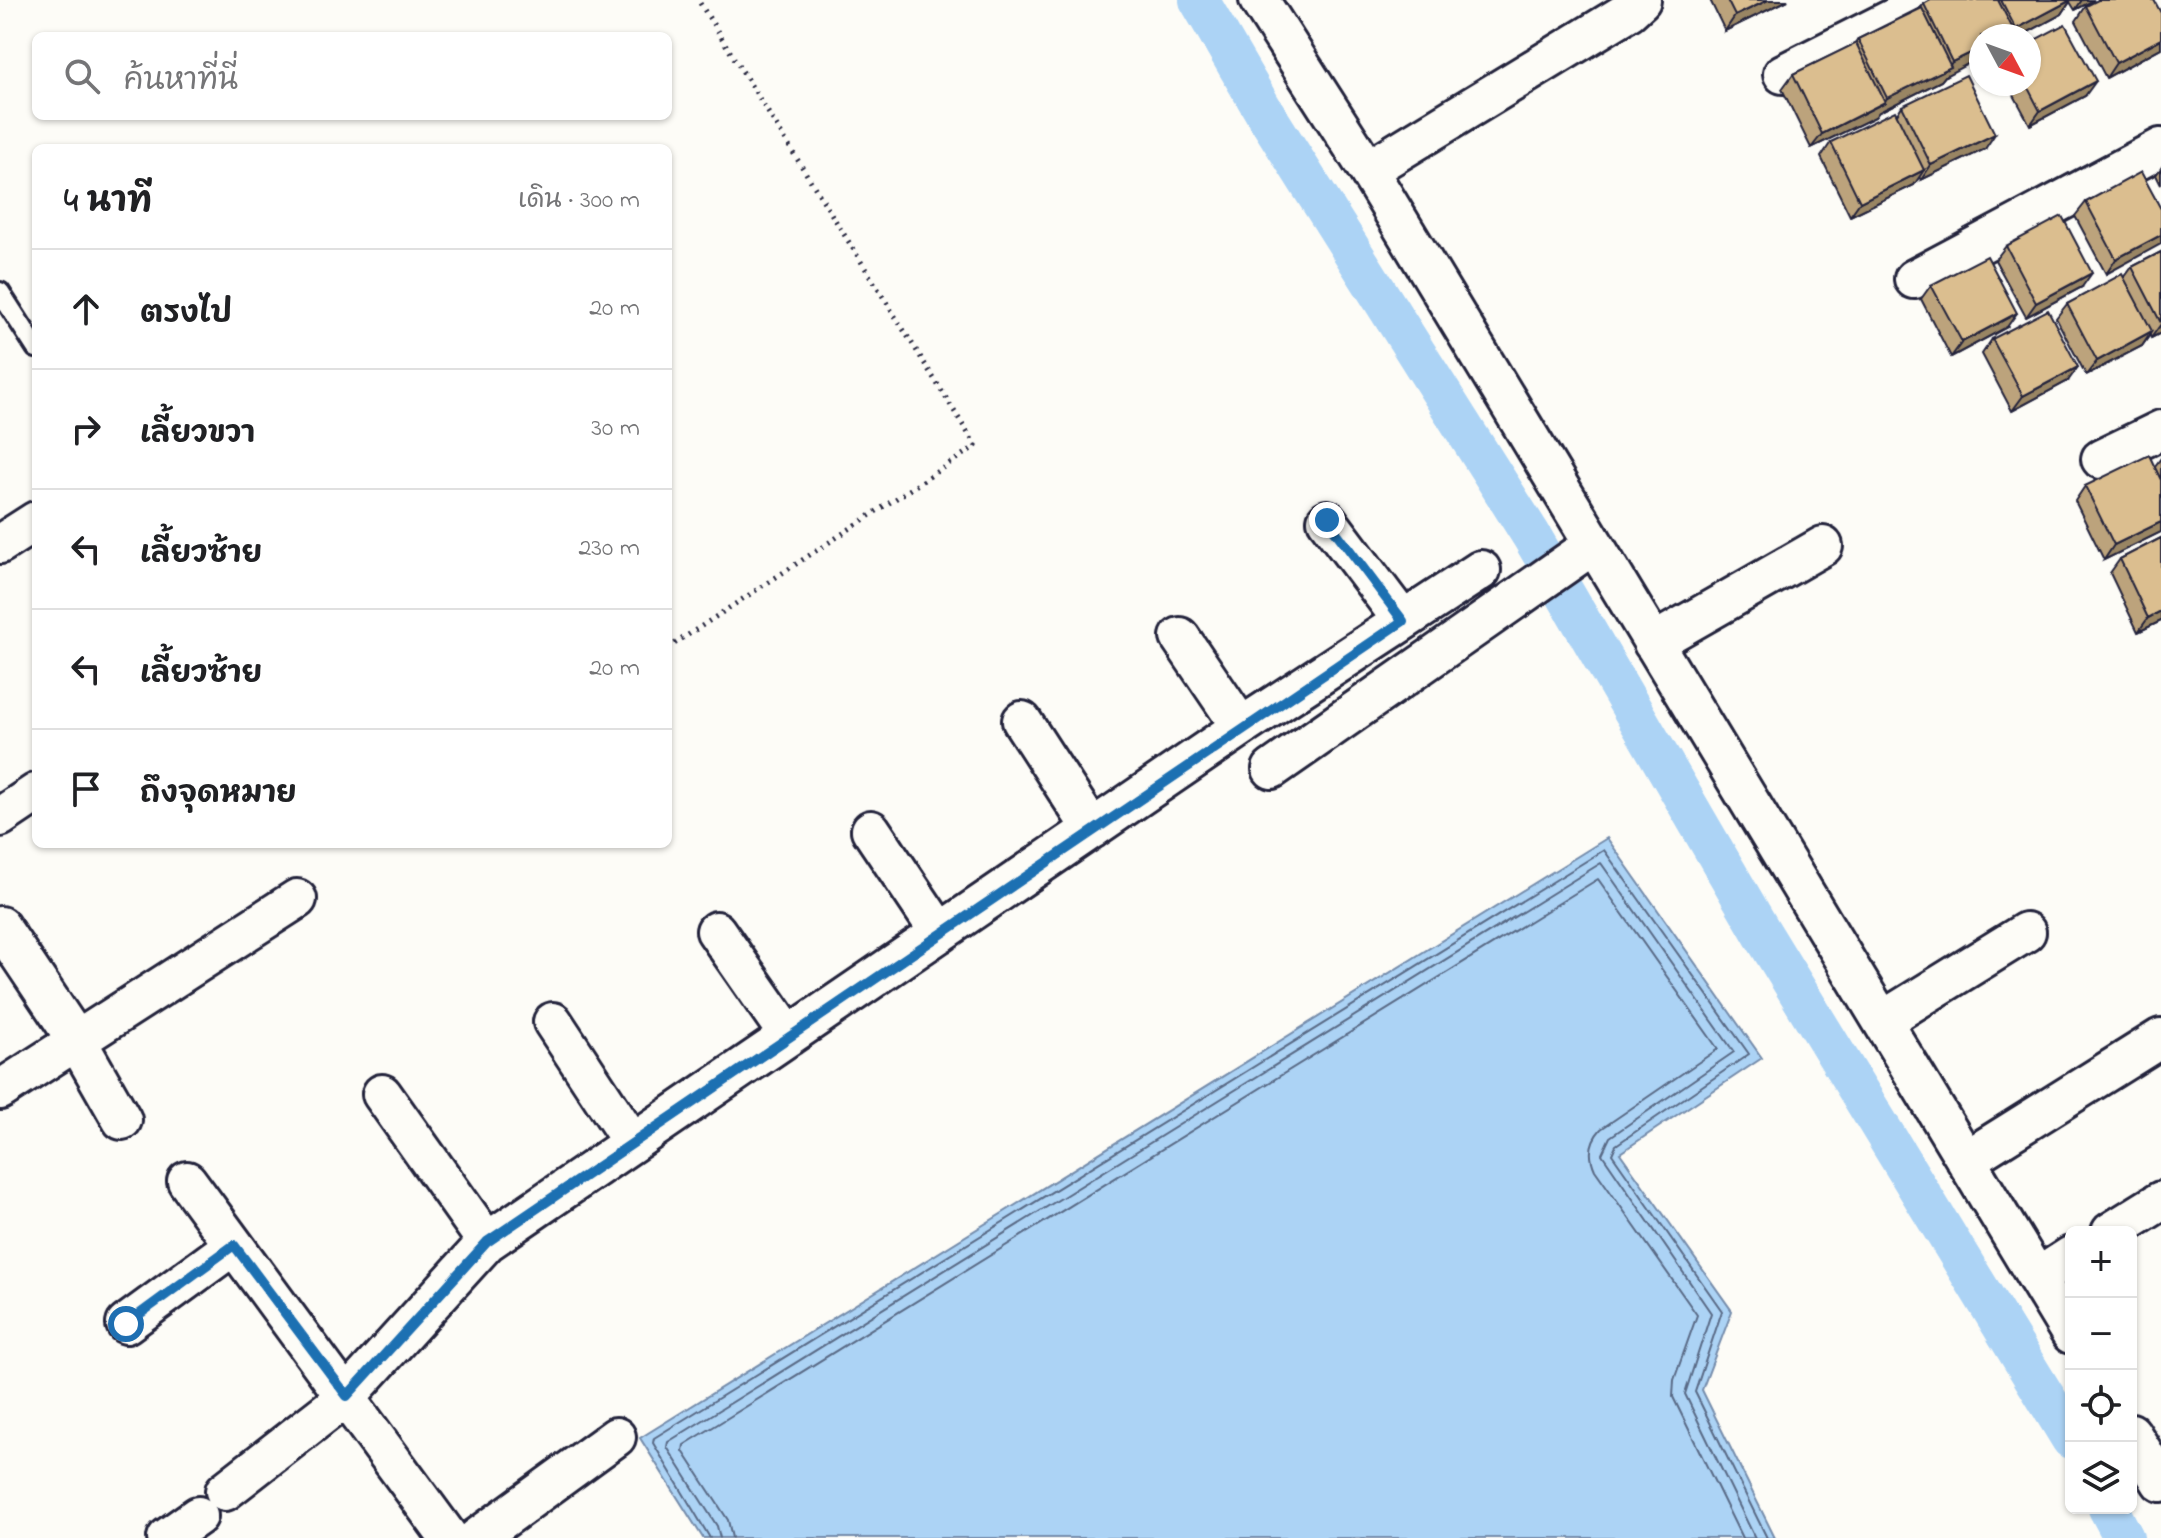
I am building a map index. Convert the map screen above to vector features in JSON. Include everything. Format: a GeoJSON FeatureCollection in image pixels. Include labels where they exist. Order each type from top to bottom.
{"type":"FeatureCollection","features":[{"type":"Feature","properties":{"kind":"street"},"geometry":{"type":"LineString","coordinates":[[1259,0],[1368,170],[2065,1324]]}},
{"type":"Feature","properties":{"kind":"street"},"geometry":{"type":"LineString","coordinates":[[1368,170],[1629,11],[1641,0]]}},
{"type":"Feature","properties":{"kind":"street"},"geometry":{"type":"LineString","coordinates":[[1783,74],[1930,0]]}},
{"type":"Feature","properties":{"kind":"street"},"geometry":{"type":"LineString","coordinates":[[1914,279],[2161,148]]}},
{"type":"Feature","properties":{"kind":"street"},"geometry":{"type":"LineString","coordinates":[[2101,459],[2161,430]]}},
{"type":"Feature","properties":{"kind":"street"},"geometry":{"type":"LineString","coordinates":[[1327,520],[1403,621]]}},
{"type":"Feature","properties":{"kind":"street"},"geometry":{"type":"LineString","coordinates":[[0,544],[32,524]]}},
{"type":"Feature","properties":{"kind":"street"},"geometry":{"type":"LineString","coordinates":[[1272,769],[1593,545]]}},
{"type":"Feature","properties":{"kind":"street"},"geometry":{"type":"LineString","coordinates":[[1653,643],[1823,546]]}},
{"type":"Feature","properties":{"kind":"street"},"geometry":{"type":"LineString","coordinates":[[167,1538],[347,1396],[487,1242],[1241,727],[1481,570]]}},
{"type":"Feature","properties":{"kind":"street"},"geometry":{"type":"LineString","coordinates":[[1180,637],[1241,727]]}},
{"type":"Feature","properties":{"kind":"street"},"geometry":{"type":"LineString","coordinates":[[1022,721],[1092,829]]}},
{"type":"Feature","properties":{"kind":"street"},"geometry":{"type":"LineString","coordinates":[[0,817],[32,796]]}},
{"type":"Feature","properties":{"kind":"street"},"geometry":{"type":"LineString","coordinates":[[871,830],[940,933]]}},
{"type":"Feature","properties":{"kind":"street"},"geometry":{"type":"LineString","coordinates":[[0,1090],[297,899]]}},
{"type":"Feature","properties":{"kind":"street"},"geometry":{"type":"LineString","coordinates":[[0,926],[77,1041],[122,1120]]}},
{"type":"Feature","properties":{"kind":"street"},"geometry":{"type":"LineString","coordinates":[[716,931],[789,1036]]}},
{"type":"Feature","properties":{"kind":"street"},"geometry":{"type":"LineString","coordinates":[[1882,1021],[2026,932]]}},
{"type":"Feature","properties":{"kind":"street"},"geometry":{"type":"LineString","coordinates":[[553,1022],[632,1142]]}},
{"type":"Feature","properties":{"kind":"street"},"geometry":{"type":"LineString","coordinates":[[1966,1160],[2161,1038]]}},
{"type":"Feature","properties":{"kind":"street"},"geometry":{"type":"LineString","coordinates":[[382,1094],[487,1242]]}},
{"type":"Feature","properties":{"kind":"street"},"geometry":{"type":"LineString","coordinates":[[187,1181],[449,1538]]}},
{"type":"Feature","properties":{"kind":"street"},"geometry":{"type":"LineString","coordinates":[[2121,1226],[2161,1201]]}},
{"type":"Feature","properties":{"kind":"street"},"geometry":{"type":"LineString","coordinates":[[126,1324],[234,1245]]}},
{"type":"Feature","properties":{"kind":"street"},"geometry":{"type":"LineString","coordinates":[[2037,1278],[2065,1260]]}},
{"type":"Feature","properties":{"kind":"street"},"geometry":{"type":"LineString","coordinates":[[477,1538],[616,1437]]}},
{"type":"Feature","properties":{"kind":"street"},"geometry":{"type":"LineString","coordinates":[[2137,1442],[2161,1482]]}},
{"type":"Feature","properties":{"kind":"lane"},"geometry":{"type":"LineString","coordinates":[[0,292],[32,342]]}},
{"type":"Feature","properties":{"kind":"path"},"geometry":{"type":"LineString","coordinates":[[672,645],[976,446],[698,0]]}},
{"type":"Feature","properties":{"kind":"water"},"geometry":{"type":"Polygon","coordinates":[[[1607,838],[1762,1058],[1620,1153],[1732,1311],[1702,1390],[1775,1538],[703,1538],[640,1438],[1607,838]]]}},
{"type":"Feature","properties":{"kind":"building"},"geometry":{"type":"Polygon","coordinates":[[[1727,0],[1768,0],[1735,16],[1727,0]]]}},
{"type":"Feature","properties":{"kind":"building"},"geometry":{"type":"Polygon","coordinates":[[[1931,0],[1998,0],[2010,24],[1969,24],[1969,54],[1952,62],[1924,4],[1931,0]]]}},
{"type":"Feature","properties":{"kind":"building"},"geometry":{"type":"Polygon","coordinates":[[[2001,0],[2071,0],[2025,24],[2013,24],[2001,0]]]}},
{"type":"Feature","properties":{"kind":"building"},"geometry":{"type":"Polygon","coordinates":[[[2098,0],[2154,0],[2161,13],[2161,39],[2116,63],[2086,6],[2098,0]]]}},
{"type":"Feature","properties":{"kind":"building"},"geometry":{"type":"Polygon","coordinates":[[[1922,8],[1951,67],[1887,98],[1858,39],[1922,8]]]}},
{"type":"Feature","properties":{"kind":"building"},"geometry":{"type":"Polygon","coordinates":[[[2065,24],[2096,81],[2040,111],[2032,96],[2041,96],[2041,37],[2065,24]]]}},
{"type":"Feature","properties":{"kind":"building"},"geometry":{"type":"Polygon","coordinates":[[[1856,43],[1885,102],[1822,134],[1793,74],[1856,43]]]}},
{"type":"Feature","properties":{"kind":"building"},"geometry":{"type":"Polygon","coordinates":[[[1966,75],[1969,96],[1976,96],[1995,134],[1931,165],[1902,106],[1966,75]]]}},
{"type":"Feature","properties":{"kind":"building"},"geometry":{"type":"Polygon","coordinates":[[[1895,111],[1924,170],[1860,202],[1831,142],[1895,111]]]}},
{"type":"Feature","properties":{"kind":"building"},"geometry":{"type":"Polygon","coordinates":[[[2141,172],[2161,209],[2161,235],[2116,259],[2086,202],[2141,172]]]}},
{"type":"Feature","properties":{"kind":"building"},"geometry":{"type":"Polygon","coordinates":[[[2062,216],[2092,273],[2036,303],[2006,246],[2062,216]]]}},
{"type":"Feature","properties":{"kind":"building"},"geometry":{"type":"Polygon","coordinates":[[[2161,252],[2161,323],[2132,267],[2161,252]]]}},
{"type":"Feature","properties":{"kind":"building"},"geometry":{"type":"Polygon","coordinates":[[[1987,256],[2017,313],[1962,342],[1931,285],[1987,256]]]}},
{"type":"Feature","properties":{"kind":"building"},"geometry":{"type":"Polygon","coordinates":[[[2122,274],[2152,331],[2097,361],[2067,304],[2122,274]]]}},
{"type":"Feature","properties":{"kind":"building"},"geometry":{"type":"Polygon","coordinates":[[[2048,310],[2078,367],[2023,396],[1992,339],[2048,310]]]}},
{"type":"Feature","properties":{"kind":"building"},"geometry":{"type":"Polygon","coordinates":[[[2149,455],[2161,480],[2161,522],[2114,545],[2085,486],[2149,455]]]}},
{"type":"Feature","properties":{"kind":"building"},"geometry":{"type":"Polygon","coordinates":[[[2161,538],[2161,611],[2148,618],[2120,559],[2161,538]]]}},
{"type":"Feature","properties":{"kind":"waterway"},"geometry":{"type":"LineString","coordinates":[[1199,0],[1263,110],[1531,535],[1762,933],[2065,1429]]}},
{"type":"Feature","properties":{"kind":"waterway"},"geometry":{"type":"LineString","coordinates":[[2111,1514],[2124,1538]]}},
{"type":"Feature","properties":{"kind":"route"},"geometry":{"type":"LineString","coordinates":[[126,1324],[234,1245],[347,1396],[487,1242],[1241,727],[1403,621],[1327,520]]}}]}
